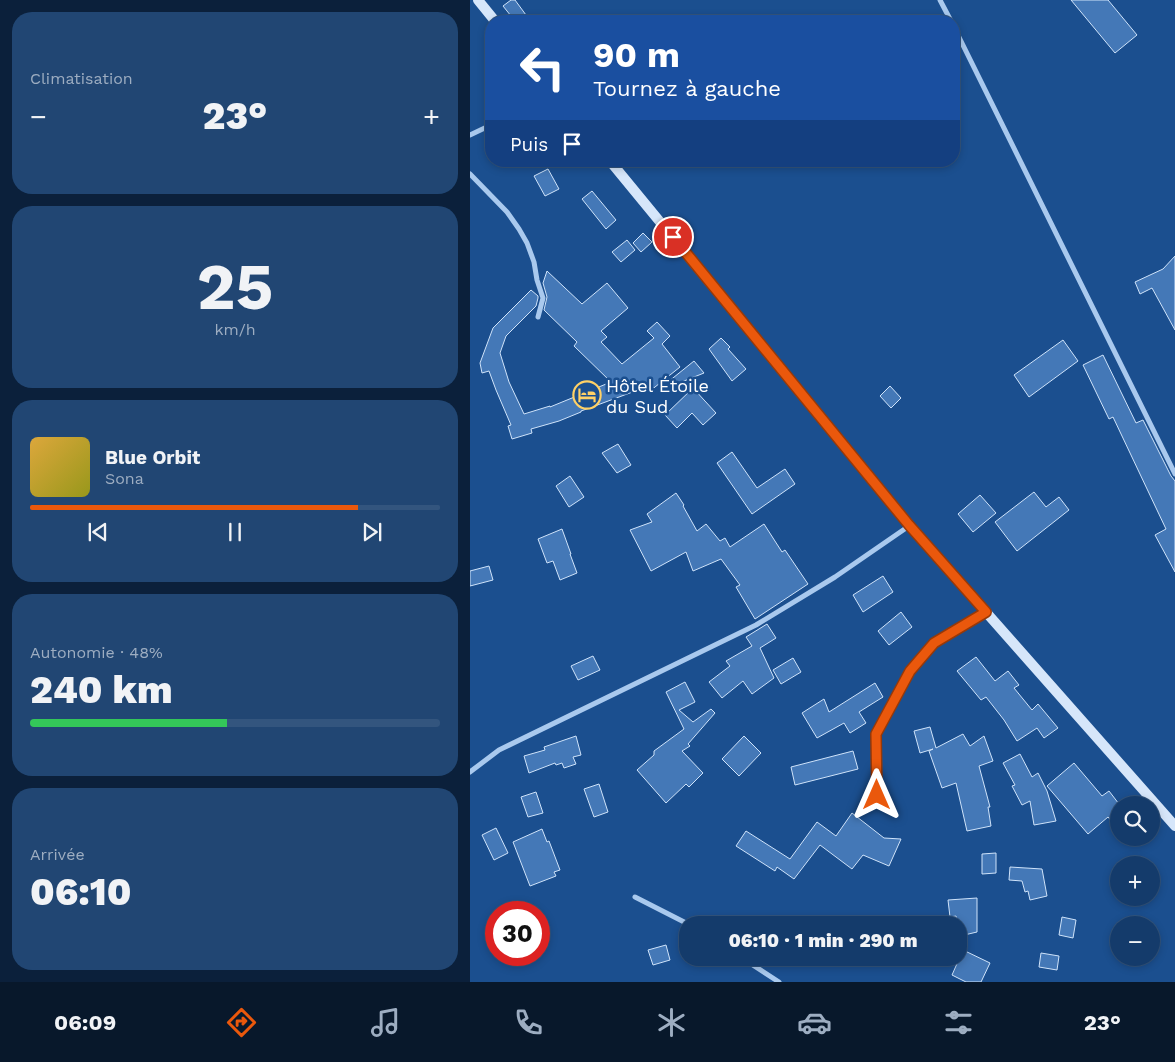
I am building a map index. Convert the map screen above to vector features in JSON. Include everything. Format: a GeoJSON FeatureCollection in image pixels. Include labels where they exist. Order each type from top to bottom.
{"type":"FeatureCollection","features":[{"type":"Feature","properties":{"kind":"main road"},"geometry":{"type":"LineString","coordinates":[[478,0],[490,15]]}},
{"type":"Feature","properties":{"kind":"main road"},"geometry":{"type":"LineString","coordinates":[[615,167],[909,525],[1175,826]]}},
{"type":"Feature","properties":{"kind":"street"},"geometry":{"type":"LineString","coordinates":[[940,0],[948,15]]}},
{"type":"Feature","properties":{"kind":"street"},"geometry":{"type":"LineString","coordinates":[[960,39],[1175,474]]}},
{"type":"Feature","properties":{"kind":"street"},"geometry":{"type":"LineString","coordinates":[[470,135],[485,128]]}},
{"type":"Feature","properties":{"kind":"street"},"geometry":{"type":"LineString","coordinates":[[470,174],[506,212],[528,243],[543,298],[538,317]]}},
{"type":"Feature","properties":{"kind":"street"},"geometry":{"type":"LineString","coordinates":[[470,772],[499,750],[756,626],[835,577],[909,525]]}},
{"type":"Feature","properties":{"kind":"street"},"geometry":{"type":"LineString","coordinates":[[877,795],[876,734],[910,671],[934,643],[986,612]]}},
{"type":"Feature","properties":{"kind":"street"},"geometry":{"type":"LineString","coordinates":[[635,897],[679,919]]}},
{"type":"Feature","properties":{"kind":"street"},"geometry":{"type":"LineString","coordinates":[[754,966],[779,982]]}},
{"type":"Feature","properties":{"kind":"building"},"geometry":{"type":"Polygon","coordinates":[[[511,0],[515,0],[526,15],[510,15],[503,6],[511,0]]]}},
{"type":"Feature","properties":{"kind":"building"},"geometry":{"type":"Polygon","coordinates":[[[1071,0],[1108,0],[1137,35],[1115,53],[1071,0]]]}},
{"type":"Feature","properties":{"kind":"building"},"geometry":{"type":"Polygon","coordinates":[[[548,169],[559,189],[545,196],[534,176],[548,169]]]}},
{"type":"Feature","properties":{"kind":"building"},"geometry":{"type":"Polygon","coordinates":[[[592,191],[616,220],[606,229],[582,199],[592,191]]]}},
{"type":"Feature","properties":{"kind":"building"},"geometry":{"type":"Polygon","coordinates":[[[643,233],[652,242],[641,252],[633,243],[643,233]]]}},
{"type":"Feature","properties":{"kind":"building"},"geometry":{"type":"Polygon","coordinates":[[[627,240],[635,250],[621,262],[612,252],[627,240]]]}},
{"type":"Feature","properties":{"kind":"building"},"geometry":{"type":"Polygon","coordinates":[[[1175,256],[1175,330],[1152,288],[1140,294],[1135,282],[1163,269],[1175,256]]]}},
{"type":"Feature","properties":{"kind":"building"},"geometry":{"type":"Polygon","coordinates":[[[547,271],[582,304],[607,283],[628,308],[601,331],[607,337],[601,342],[622,364],[654,338],[647,331],[657,322],[670,336],[662,344],[680,367],[650,391],[646,387],[559,421],[531,429],[532,433],[512,439],[508,426],[511,425],[489,371],[482,373],[480,363],[493,328],[531,290],[538,296],[536,306],[506,336],[500,353],[509,382],[524,414],[550,407],[611,382],[574,346],[577,342],[544,310],[547,297],[543,283],[547,271]]]}},
{"type":"Feature","properties":{"kind":"building"},"geometry":{"type":"Polygon","coordinates":[[[721,338],[746,369],[732,381],[709,349],[721,338]]]}},
{"type":"Feature","properties":{"kind":"building"},"geometry":{"type":"Polygon","coordinates":[[[1063,340],[1078,361],[1029,397],[1014,375],[1063,340]]]}},
{"type":"Feature","properties":{"kind":"building"},"geometry":{"type":"Polygon","coordinates":[[[1103,355],[1136,423],[1143,420],[1175,481],[1175,572],[1155,535],[1166,529],[1113,417],[1109,419],[1083,365],[1103,355]]]}},
{"type":"Feature","properties":{"kind":"building"},"geometry":{"type":"Polygon","coordinates":[[[694,361],[704,373],[664,389],[663,386],[694,361]]]}},
{"type":"Feature","properties":{"kind":"building"},"geometry":{"type":"Polygon","coordinates":[[[890,386],[901,398],[891,408],[880,396],[890,386]]]}},
{"type":"Feature","properties":{"kind":"building"},"geometry":{"type":"Polygon","coordinates":[[[693,388],[716,413],[703,425],[692,413],[677,428],[665,415],[693,388]]]}},
{"type":"Feature","properties":{"kind":"building"},"geometry":{"type":"Polygon","coordinates":[[[618,444],[631,465],[617,473],[602,453],[618,444]]]}},
{"type":"Feature","properties":{"kind":"building"},"geometry":{"type":"Polygon","coordinates":[[[732,452],[757,488],[785,469],[795,484],[752,514],[717,463],[732,452]]]}},
{"type":"Feature","properties":{"kind":"building"},"geometry":{"type":"Polygon","coordinates":[[[570,476],[584,497],[569,507],[556,486],[570,476]]]}},
{"type":"Feature","properties":{"kind":"building"},"geometry":{"type":"Polygon","coordinates":[[[1034,492],[1046,507],[1059,497],[1069,510],[1017,551],[995,522],[1034,492]]]}},
{"type":"Feature","properties":{"kind":"building"},"geometry":{"type":"Polygon","coordinates":[[[676,493],[697,531],[706,524],[720,541],[725,538],[730,547],[764,524],[782,552],[785,550],[808,584],[755,619],[736,587],[740,585],[721,559],[693,571],[686,552],[651,571],[630,530],[652,522],[647,514],[676,493]]]}},
{"type":"Feature","properties":{"kind":"building"},"geometry":{"type":"Polygon","coordinates":[[[980,495],[996,513],[973,532],[958,514],[980,495]]]}},
{"type":"Feature","properties":{"kind":"building"},"geometry":{"type":"Polygon","coordinates":[[[562,529],[577,573],[560,580],[553,561],[547,563],[538,539],[562,529]]]}},
{"type":"Feature","properties":{"kind":"building"},"geometry":{"type":"Polygon","coordinates":[[[489,566],[493,580],[470,586],[470,571],[489,566]]]}},
{"type":"Feature","properties":{"kind":"building"},"geometry":{"type":"Polygon","coordinates":[[[883,576],[893,592],[863,612],[853,595],[883,576]]]}},
{"type":"Feature","properties":{"kind":"building"},"geometry":{"type":"Polygon","coordinates":[[[901,612],[912,627],[889,645],[878,631],[901,612]]]}},
{"type":"Feature","properties":{"kind":"building"},"geometry":{"type":"Polygon","coordinates":[[[767,624],[776,638],[760,648],[774,678],[752,694],[743,681],[722,698],[709,682],[730,666],[726,661],[752,646],[746,637],[767,624]]]}},
{"type":"Feature","properties":{"kind":"building"},"geometry":{"type":"Polygon","coordinates":[[[593,656],[600,670],[578,680],[571,666],[593,656]]]}},
{"type":"Feature","properties":{"kind":"building"},"geometry":{"type":"Polygon","coordinates":[[[976,657],[995,681],[1008,671],[1019,685],[1014,688],[1032,710],[1038,704],[1058,728],[1044,738],[1037,728],[1017,741],[986,697],[981,700],[957,671],[976,657]]]}},
{"type":"Feature","properties":{"kind":"building"},"geometry":{"type":"Polygon","coordinates":[[[793,658],[801,672],[781,684],[773,670],[793,658]]]}},
{"type":"Feature","properties":{"kind":"building"},"geometry":{"type":"Polygon","coordinates":[[[685,682],[695,702],[679,710],[693,722],[711,709],[715,713],[688,744],[690,746],[682,751],[703,773],[689,787],[686,784],[666,803],[637,770],[654,755],[654,751],[684,729],[666,692],[685,682]]]}},
{"type":"Feature","properties":{"kind":"building"},"geometry":{"type":"Polygon","coordinates":[[[875,683],[883,697],[859,712],[866,723],[850,733],[844,723],[817,738],[802,713],[824,699],[829,712],[875,683]]]}},
{"type":"Feature","properties":{"kind":"building"},"geometry":{"type":"Polygon","coordinates":[[[930,727],[936,748],[963,734],[970,746],[984,736],[993,761],[979,766],[990,807],[988,807],[991,826],[967,831],[956,783],[942,788],[929,751],[933,749],[920,753],[914,731],[930,727]]]}},
{"type":"Feature","properties":{"kind":"building"},"geometry":{"type":"Polygon","coordinates":[[[576,736],[581,755],[573,757],[576,764],[564,768],[562,763],[556,765],[555,763],[529,773],[524,756],[545,750],[544,747],[576,736]]]}},
{"type":"Feature","properties":{"kind":"building"},"geometry":{"type":"Polygon","coordinates":[[[744,736],[761,753],[739,776],[722,759],[744,736]]]}},
{"type":"Feature","properties":{"kind":"building"},"geometry":{"type":"Polygon","coordinates":[[[853,751],[858,769],[795,785],[791,767],[853,751]]]}},
{"type":"Feature","properties":{"kind":"building"},"geometry":{"type":"Polygon","coordinates":[[[1020,754],[1032,777],[1038,773],[1047,791],[1056,821],[1034,825],[1030,801],[1022,805],[1012,786],[1015,785],[1003,763],[1020,754]]]}},
{"type":"Feature","properties":{"kind":"building"},"geometry":{"type":"Polygon","coordinates":[[[1074,763],[1102,796],[1109,791],[1113,796],[1110,796],[1110,819],[1108,817],[1088,834],[1047,786],[1074,763]]]}},
{"type":"Feature","properties":{"kind":"building"},"geometry":{"type":"Polygon","coordinates":[[[599,784],[608,812],[594,817],[584,789],[599,784]]]}},
{"type":"Feature","properties":{"kind":"building"},"geometry":{"type":"Polygon","coordinates":[[[536,792],[543,813],[528,817],[521,797],[536,792]]]}},
{"type":"Feature","properties":{"kind":"building"},"geometry":{"type":"Polygon","coordinates":[[[852,813],[884,838],[901,839],[889,866],[863,855],[852,869],[820,845],[794,879],[777,867],[775,871],[736,846],[746,831],[790,859],[817,822],[836,836],[852,813]]]}},
{"type":"Feature","properties":{"kind":"building"},"geometry":{"type":"Polygon","coordinates":[[[496,828],[508,853],[494,860],[482,835],[496,828]]]}},
{"type":"Feature","properties":{"kind":"building"},"geometry":{"type":"Polygon","coordinates":[[[542,829],[547,842],[549,841],[560,870],[554,872],[556,876],[530,886],[513,842],[542,829]]]}},
{"type":"Feature","properties":{"kind":"building"},"geometry":{"type":"Polygon","coordinates":[[[996,853],[996,873],[982,874],[982,854],[996,853]]]}},
{"type":"Feature","properties":{"kind":"building"},"geometry":{"type":"Polygon","coordinates":[[[1010,867],[1042,869],[1047,896],[1030,900],[1028,891],[1025,892],[1022,881],[1009,880],[1010,867]]]}},
{"type":"Feature","properties":{"kind":"building"},"geometry":{"type":"Polygon","coordinates":[[[977,898],[977,932],[967,934],[967,916],[950,916],[948,900],[977,898]]]}},
{"type":"Feature","properties":{"kind":"building"},"geometry":{"type":"Polygon","coordinates":[[[1062,917],[1076,920],[1073,938],[1059,935],[1062,917]]]}},
{"type":"Feature","properties":{"kind":"building"},"geometry":{"type":"Polygon","coordinates":[[[666,945],[670,960],[653,965],[648,950],[666,945]]]}},
{"type":"Feature","properties":{"kind":"building"},"geometry":{"type":"Polygon","coordinates":[[[967,952],[990,963],[981,982],[966,982],[952,975],[956,966],[967,966],[967,952]]]}},
{"type":"Feature","properties":{"kind":"building"},"geometry":{"type":"Polygon","coordinates":[[[1041,953],[1059,956],[1057,970],[1039,967],[1041,953]]]}},
{"type":"Feature","properties":{"kind":"place","name":"Hôtel Étoile du Sud"},"geometry":{"type":"Point","coordinates":[587,395]}},
{"type":"Feature","properties":{"kind":"route"},"geometry":{"type":"LineString","coordinates":[[673,237],[909,525],[986,612],[934,643],[910,671],[876,734],[877,795]]}}]}
